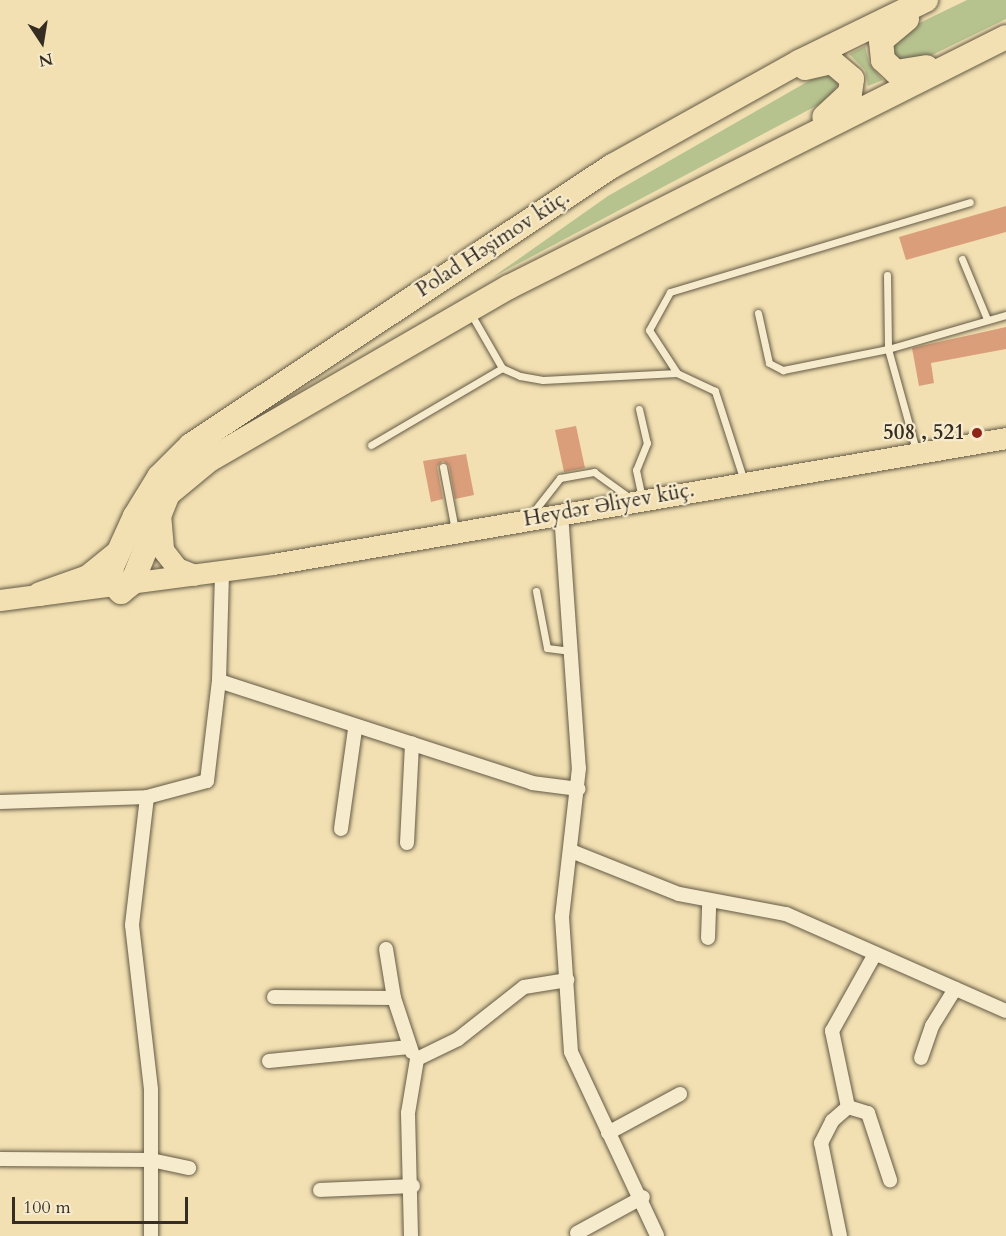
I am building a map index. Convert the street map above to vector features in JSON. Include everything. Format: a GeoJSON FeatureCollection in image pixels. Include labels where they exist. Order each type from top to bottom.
{"type":"FeatureCollection","features":[{"type":"Feature","properties":{"kind":"highway"},"geometry":{"type":"LineString","coordinates":[[191,445],[280,368],[555,186],[716,90],[891,0]]}},
{"type":"Feature","properties":{"kind":"highway","name":"Polad Həşimov küç."},"geometry":{"type":"LineString","coordinates":[[116,554],[159,477],[191,445],[612,166],[711,109],[926,0]]}},
{"type":"Feature","properties":{"kind":"highway"},"geometry":{"type":"LineString","coordinates":[[940,0],[886,34],[880,51],[888,67],[908,73],[1006,35]]}},
{"type":"Feature","properties":{"kind":"highway","name":"Polad Həşimov küç."},"geometry":{"type":"LineString","coordinates":[[121,592],[135,576],[160,509],[182,478],[264,428],[509,287],[1006,35]]}},
{"type":"Feature","properties":{"kind":"highway"},"geometry":{"type":"LineString","coordinates":[[264,428],[1006,54]]}},
{"type":"Feature","properties":{"kind":"highway"},"geometry":{"type":"LineString","coordinates":[[711,109],[822,63],[840,64],[852,79],[850,93],[826,117],[735,171]]}},
{"type":"Feature","properties":{"kind":"highway"},"geometry":{"type":"LineString","coordinates":[[116,554],[110,578],[121,592]]}},
{"type":"Feature","properties":{"kind":"highway"},"geometry":{"type":"LineString","coordinates":[[40,594],[88,578],[116,554]]}},
{"type":"Feature","properties":{"kind":"main road","name":"Heydər Əliyev küç."},"geometry":{"type":"LineString","coordinates":[[210,573],[1006,438]]}},
{"type":"Feature","properties":{"kind":"main road"},"geometry":{"type":"LineString","coordinates":[[160,509],[163,550],[177,568],[210,573]]}},
{"type":"Feature","properties":{"kind":"main road"},"geometry":{"type":"LineString","coordinates":[[0,610],[121,592],[210,573]]}},
{"type":"Feature","properties":{"kind":"main road"},"geometry":{"type":"LineString","coordinates":[[0,600],[210,573]]}},
{"type":"Feature","properties":{"kind":"street"},"geometry":{"type":"LineString","coordinates":[[561,513],[579,789],[562,917],[571,1052],[608,1133],[643,1197],[657,1236]]}},
{"type":"Feature","properties":{"kind":"street"},"geometry":{"type":"LineString","coordinates":[[0,802],[147,797],[207,781],[219,681],[210,573]]}},
{"type":"Feature","properties":{"kind":"street"},"geometry":{"type":"LineString","coordinates":[[219,681],[355,729],[412,743],[532,783],[579,789]]}},
{"type":"Feature","properties":{"kind":"street"},"geometry":{"type":"LineString","coordinates":[[341,828],[355,729]]}},
{"type":"Feature","properties":{"kind":"street"},"geometry":{"type":"LineString","coordinates":[[407,843],[412,743]]}},
{"type":"Feature","properties":{"kind":"street"},"geometry":{"type":"LineString","coordinates":[[147,797],[132,925],[151,1090],[151,1236]]}},
{"type":"Feature","properties":{"kind":"street"},"geometry":{"type":"LineString","coordinates":[[571,850],[709,900],[786,914],[1006,1011]]}},
{"type":"Feature","properties":{"kind":"street"},"geometry":{"type":"LineString","coordinates":[[708,938],[709,900]]}},
{"type":"Feature","properties":{"kind":"street"},"geometry":{"type":"LineString","coordinates":[[386,949],[394,998],[409,1047],[417,1059],[408,1113],[413,1186],[411,1236]]}},
{"type":"Feature","properties":{"kind":"street"},"geometry":{"type":"LineString","coordinates":[[848,1107],[832,1031],[875,954]]}},
{"type":"Feature","properties":{"kind":"street"},"geometry":{"type":"LineString","coordinates":[[417,1059],[458,1039],[524,987],[567,980]]}},
{"type":"Feature","properties":{"kind":"street"},"geometry":{"type":"LineString","coordinates":[[921,1058],[932,1026],[955,989]]}},
{"type":"Feature","properties":{"kind":"street"},"geometry":{"type":"LineString","coordinates":[[274,997],[394,998]]}},
{"type":"Feature","properties":{"kind":"street"},"geometry":{"type":"LineString","coordinates":[[269,1061],[409,1047]]}},
{"type":"Feature","properties":{"kind":"street"},"geometry":{"type":"LineString","coordinates":[[608,1133],[680,1094]]}},
{"type":"Feature","properties":{"kind":"street"},"geometry":{"type":"LineString","coordinates":[[848,1107],[868,1113],[890,1180]]}},
{"type":"Feature","properties":{"kind":"street"},"geometry":{"type":"LineString","coordinates":[[840,1236],[821,1143],[832,1121],[848,1107]]}},
{"type":"Feature","properties":{"kind":"street"},"geometry":{"type":"LineString","coordinates":[[0,1159],[151,1160],[189,1167]]}},
{"type":"Feature","properties":{"kind":"street"},"geometry":{"type":"LineString","coordinates":[[320,1190],[413,1186]]}},
{"type":"Feature","properties":{"kind":"street"},"geometry":{"type":"LineString","coordinates":[[578,1233],[643,1197]]}},
{"type":"Feature","properties":{"kind":"lane"},"geometry":{"type":"LineString","coordinates":[[677,373],[649,330],[663,301],[684,284],[970,202]]}},
{"type":"Feature","properties":{"kind":"lane"},"geometry":{"type":"LineString","coordinates":[[962,259],[987,319]]}},
{"type":"Feature","properties":{"kind":"lane"},"geometry":{"type":"LineString","coordinates":[[887,275],[888,349],[916,452]]}},
{"type":"Feature","properties":{"kind":"lane"},"geometry":{"type":"LineString","coordinates":[[758,313],[772,369],[888,349],[1006,315]]}},
{"type":"Feature","properties":{"kind":"lane"},"geometry":{"type":"LineString","coordinates":[[475,321],[502,368],[543,380],[677,373],[716,391],[744,481]]}},
{"type":"Feature","properties":{"kind":"lane"},"geometry":{"type":"LineString","coordinates":[[371,445],[502,368]]}},
{"type":"Feature","properties":{"kind":"lane"},"geometry":{"type":"LineString","coordinates":[[637,499],[636,470],[647,443],[639,409]]}},
{"type":"Feature","properties":{"kind":"lane"},"geometry":{"type":"LineString","coordinates":[[443,467],[455,533]]}},
{"type":"Feature","properties":{"kind":"lane"},"geometry":{"type":"LineString","coordinates":[[528,519],[560,478],[594,472],[637,499]]}},
{"type":"Feature","properties":{"kind":"lane"},"geometry":{"type":"LineString","coordinates":[[536,591],[547,648],[571,651]]}},
{"type":"Feature","properties":{"kind":"green space"},"geometry":{"type":"Polygon","coordinates":[[[967,0],[1006,0],[1006,19],[928,57],[903,64],[892,53],[896,37],[907,29],[967,0]]]}},
{"type":"Feature","properties":{"kind":"green space"},"geometry":{"type":"Polygon","coordinates":[[[865,46],[869,63],[883,80],[868,86],[865,70],[849,54],[865,46]]]}},
{"type":"Feature","properties":{"kind":"green space"},"geometry":{"type":"Polygon","coordinates":[[[830,74],[838,80],[833,97],[493,277],[608,196],[819,75],[830,74]]]}},
{"type":"Feature","properties":{"kind":"building"},"geometry":{"type":"Polygon","coordinates":[[[1006,206],[1006,232],[906,260],[899,237],[1006,206]]]}},
{"type":"Feature","properties":{"kind":"building"},"geometry":{"type":"Polygon","coordinates":[[[1006,327],[1006,349],[931,363],[934,383],[919,386],[912,348],[1006,327]]]}},
{"type":"Feature","properties":{"kind":"building"},"geometry":{"type":"Polygon","coordinates":[[[576,426],[585,468],[564,472],[555,430],[576,426]]]}},
{"type":"Feature","properties":{"kind":"building"},"geometry":{"type":"Polygon","coordinates":[[[466,454],[474,495],[455,499],[449,466],[443,461],[437,467],[443,499],[431,502],[423,461],[466,454]]]}},
{"type":"Feature","properties":{"kind":"place","name":"508 , 521"},"geometry":{"type":"Point","coordinates":[977,433]}}]}
